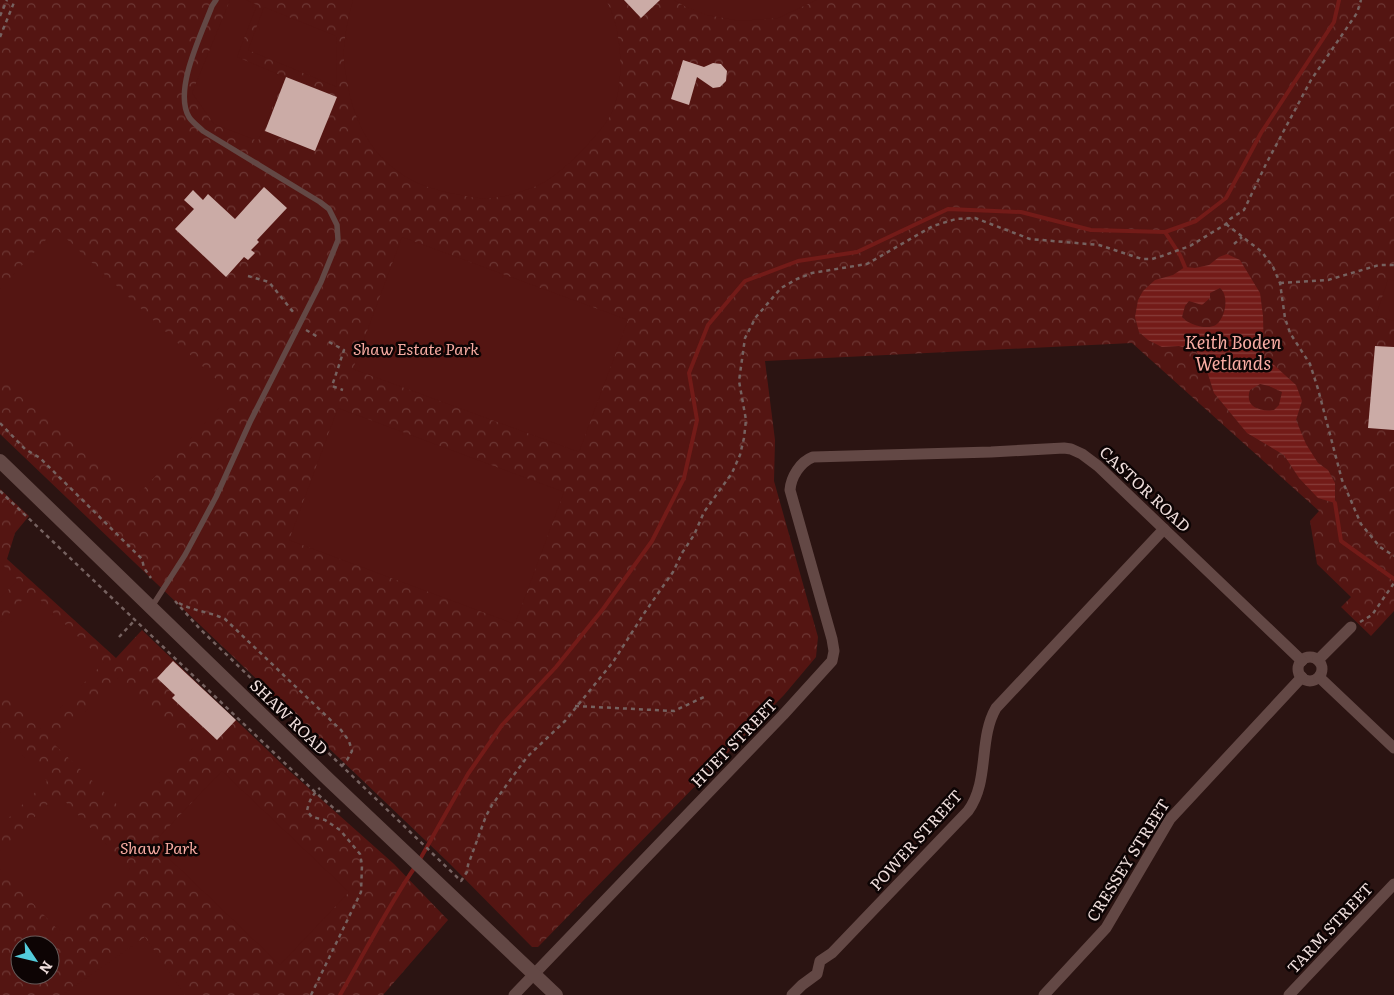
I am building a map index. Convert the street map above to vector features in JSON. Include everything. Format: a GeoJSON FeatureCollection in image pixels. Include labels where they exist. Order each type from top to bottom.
{"type":"FeatureCollection","features":[{"type":"Feature","properties":{"kind":"street","name":"CASTOR ROAD"},"geometry":{"type":"LineString","coordinates":[[803,463],[808,458],[818,456],[1071,449],[1082,454],[1098,466],[1302,661]]}},
{"type":"Feature","properties":{"kind":"street","name":"SHAW ROAD"},"geometry":{"type":"LineString","coordinates":[[0,461],[328,780],[556,995]]}},
{"type":"Feature","properties":{"kind":"street","name":"HUET STREET"},"geometry":{"type":"LineString","coordinates":[[514,995],[783,715],[832,660],[834,652],[832,639],[790,490],[791,482],[803,463]]}},
{"type":"Feature","properties":{"kind":"street","name":"POWER STREET"},"geometry":{"type":"LineString","coordinates":[[792,995],[802,984],[817,974],[820,962],[832,953],[968,811],[977,796],[990,722],[996,708],[1164,529]]}},
{"type":"Feature","properties":{"kind":"street"},"geometry":{"type":"LineString","coordinates":[[1318,660],[1351,627]]}},
{"type":"Feature","properties":{"kind":"street"},"geometry":{"type":"LineString","coordinates":[[1312,657],[1318,660],[1322,671],[1319,677],[1308,681],[1302,677],[1298,667],[1302,661],[1312,657]]}},
{"type":"Feature","properties":{"kind":"street","name":"CRESSEY STREET"},"geometry":{"type":"LineString","coordinates":[[1044,995],[1106,928],[1170,818],[1302,677]]}},
{"type":"Feature","properties":{"kind":"street"},"geometry":{"type":"LineString","coordinates":[[1319,677],[1394,748]]}},
{"type":"Feature","properties":{"kind":"street","name":"TARM STREET"},"geometry":{"type":"LineString","coordinates":[[1289,995],[1394,884]]}},
{"type":"Feature","properties":{"kind":"lane"},"geometry":{"type":"LineString","coordinates":[[151,608],[185,555],[216,497],[250,422],[315,296],[338,240],[337,225],[329,209],[203,131],[189,117],[184,99],[185,80],[212,6],[216,0]]}},
{"type":"Feature","properties":{"kind":"path"},"geometry":{"type":"LineString","coordinates":[[0,16],[7,0]]}},
{"type":"Feature","properties":{"kind":"path"},"geometry":{"type":"LineString","coordinates":[[0,37],[15,0]]}},
{"type":"Feature","properties":{"kind":"path"},"geometry":{"type":"LineString","coordinates":[[337,771],[342,766],[347,760],[352,750],[349,741],[341,730],[224,619],[211,613],[187,608],[175,601],[200,629],[342,766],[444,865],[461,880],[468,872],[468,865],[492,805],[527,757],[565,721],[575,706],[613,662],[673,572],[682,553],[694,535],[704,512],[732,473],[740,455],[746,420],[739,380],[745,338],[756,317],[781,288],[797,278],[812,273],[867,264],[933,226],[956,219],[975,218],[1030,238],[1099,245],[1142,259],[1162,256],[1190,246],[1226,224],[1244,210],[1266,164],[1311,80],[1357,13],[1361,0]]}},
{"type":"Feature","properties":{"kind":"path"},"geometry":{"type":"LineString","coordinates":[[1226,224],[1262,252],[1273,267],[1280,283],[1285,318],[1290,333],[1310,364],[1342,480],[1361,524],[1380,547],[1394,556]]}},
{"type":"Feature","properties":{"kind":"path"},"geometry":{"type":"LineString","coordinates":[[1234,244],[1242,237]]}},
{"type":"Feature","properties":{"kind":"path"},"geometry":{"type":"LineString","coordinates":[[1280,283],[1328,280],[1379,265],[1394,265]]}},
{"type":"Feature","properties":{"kind":"path"},"geometry":{"type":"LineString","coordinates":[[248,276],[269,282],[294,313],[292,318]]}},
{"type":"Feature","properties":{"kind":"path"},"geometry":{"type":"LineString","coordinates":[[306,330],[318,337]]}},
{"type":"Feature","properties":{"kind":"path"},"geometry":{"type":"LineString","coordinates":[[329,342],[344,350],[332,386],[343,390]]}},
{"type":"Feature","properties":{"kind":"path"},"geometry":{"type":"LineString","coordinates":[[0,423],[25,449],[40,458],[142,559],[144,568],[151,578]]}},
{"type":"Feature","properties":{"kind":"path"},"geometry":{"type":"LineString","coordinates":[[0,491],[337,811]]}},
{"type":"Feature","properties":{"kind":"path"},"geometry":{"type":"LineString","coordinates":[[1351,627],[1367,619],[1394,583]]}},
{"type":"Feature","properties":{"kind":"path"},"geometry":{"type":"LineString","coordinates":[[119,637],[135,620]]}},
{"type":"Feature","properties":{"kind":"path"},"geometry":{"type":"LineString","coordinates":[[575,706],[674,711],[706,696]]}},
{"type":"Feature","properties":{"kind":"path"},"geometry":{"type":"LineString","coordinates":[[311,995],[361,892],[362,865],[360,854],[340,830],[325,820],[312,817],[307,811],[308,803],[320,788]]}},
{"type":"Feature","properties":{"kind":"green space","name":"Shaw Estate Park"},"geometry":{"type":"Polygon","coordinates":[[[0,0],[1394,0],[1394,611],[1371,636],[1341,607],[1351,597],[1317,564],[1310,521],[1319,511],[1132,343],[765,361],[775,440],[774,481],[818,637],[816,657],[784,695],[538,947],[532,947],[449,863],[0,434],[0,0]]]}},
{"type":"Feature","properties":{"kind":"green space"},"geometry":{"type":"Polygon","coordinates":[[[230,0],[246,0],[257,5],[237,57],[285,77],[258,141],[214,124],[192,93],[230,0]]]}},
{"type":"Feature","properties":{"kind":"green space"},"geometry":{"type":"Polygon","coordinates":[[[353,0],[606,0],[616,26],[620,54],[620,82],[613,110],[593,139],[573,159],[554,176],[534,187],[512,194],[487,198],[476,198],[429,188],[411,180],[381,157],[369,142],[360,125],[353,107],[344,63],[345,37],[353,0]]]}},
{"type":"Feature","properties":{"kind":"green space"},"geometry":{"type":"Polygon","coordinates":[[[674,0],[817,0],[778,18],[740,21],[707,15],[674,0]]]}},
{"type":"Feature","properties":{"kind":"green space"},"geometry":{"type":"Polygon","coordinates":[[[264,7],[336,36],[337,87],[248,50],[264,7]]]}},
{"type":"Feature","properties":{"kind":"green space"},"geometry":{"type":"Polygon","coordinates":[[[56,229],[232,394],[136,497],[0,369],[0,289],[56,229]]]}},
{"type":"Feature","properties":{"kind":"green space"},"geometry":{"type":"Polygon","coordinates":[[[402,237],[628,320],[579,452],[353,369],[402,237]]]}},
{"type":"Feature","properties":{"kind":"green space"},"geometry":{"type":"Polygon","coordinates":[[[1388,279],[1394,281],[1394,321],[1376,316],[1388,279]]]}},
{"type":"Feature","properties":{"kind":"green space"},"geometry":{"type":"Polygon","coordinates":[[[338,408],[564,492],[515,624],[289,540],[338,408]]]}},
{"type":"Feature","properties":{"kind":"green space","name":"Shaw Park"},"geometry":{"type":"Polygon","coordinates":[[[0,489],[29,516],[15,533],[7,559],[116,658],[142,630],[285,767],[394,864],[448,920],[383,995],[0,995],[0,489]]]}},
{"type":"Feature","properties":{"kind":"green space"},"geometry":{"type":"Polygon","coordinates":[[[0,562],[18,580],[0,598],[0,562]]]}},
{"type":"Feature","properties":{"kind":"green space"},"geometry":{"type":"Polygon","coordinates":[[[31,591],[104,662],[40,729],[0,691],[0,623],[31,591]]]}},
{"type":"Feature","properties":{"kind":"green space"},"geometry":{"type":"Polygon","coordinates":[[[119,677],[193,748],[128,815],[54,744],[119,677]]]}},
{"type":"Feature","properties":{"kind":"green space"},"geometry":{"type":"Polygon","coordinates":[[[0,732],[47,781],[0,826],[0,732]]]}},
{"type":"Feature","properties":{"kind":"green space"},"geometry":{"type":"Polygon","coordinates":[[[222,771],[349,892],[280,965],[153,843],[222,771]]]}},
{"type":"Feature","properties":{"kind":"green space"},"geometry":{"type":"Polygon","coordinates":[[[58,794],[130,869],[63,935],[0,869],[0,851],[58,794]]]}},
{"type":"Feature","properties":{"kind":"green space"},"geometry":{"type":"Polygon","coordinates":[[[145,937],[185,995],[62,995],[145,937]]]}},
{"type":"Feature","properties":{"kind":"water","name":"Keith Boden Wetlands"},"geometry":{"type":"Polygon","coordinates":[[[1227,254],[1240,260],[1260,293],[1263,316],[1264,356],[1296,385],[1302,401],[1296,420],[1306,444],[1318,463],[1328,470],[1335,483],[1335,503],[1318,498],[1299,478],[1284,455],[1247,433],[1214,393],[1206,368],[1196,351],[1179,346],[1162,347],[1148,340],[1139,332],[1135,317],[1138,300],[1143,291],[1155,280],[1173,275],[1185,267],[1195,268],[1209,265],[1219,257],[1227,254]],[[1220,288],[1210,293],[1210,298],[1202,305],[1189,301],[1185,306],[1182,317],[1189,322],[1204,327],[1217,324],[1223,316],[1225,306],[1225,295],[1220,288]],[[1260,384],[1250,390],[1249,401],[1254,407],[1259,409],[1274,410],[1279,405],[1282,392],[1260,384]]]}},
{"type":"Feature","properties":{"kind":"building"},"geometry":{"type":"Polygon","coordinates":[[[624,0],[660,0],[641,18],[624,0]]]}},
{"type":"Feature","properties":{"kind":"building"},"geometry":{"type":"Polygon","coordinates":[[[683,60],[704,67],[713,63],[721,64],[727,71],[726,81],[720,87],[713,88],[697,77],[689,105],[671,99],[683,60]]]}},
{"type":"Feature","properties":{"kind":"building"},"geometry":{"type":"Polygon","coordinates":[[[286,77],[337,97],[315,151],[265,131],[286,77]]]}},
{"type":"Feature","properties":{"kind":"building"},"geometry":{"type":"Polygon","coordinates":[[[264,187],[287,208],[257,240],[259,242],[251,250],[255,253],[248,260],[244,257],[226,277],[175,229],[194,209],[184,200],[193,190],[203,200],[208,194],[235,219],[264,187]]]}},
{"type":"Feature","properties":{"kind":"building"},"geometry":{"type":"Polygon","coordinates":[[[1375,346],[1394,347],[1394,430],[1368,428],[1375,346]]]}},
{"type":"Feature","properties":{"kind":"building"},"geometry":{"type":"Polygon","coordinates":[[[173,661],[236,720],[217,740],[172,698],[175,695],[157,678],[173,661]]]}},
{"type":"Feature","properties":{"kind":"waterway"},"geometry":{"type":"LineString","coordinates":[[419,861],[468,774],[502,725],[556,667],[603,609],[652,541],[684,478],[697,420],[689,373],[708,325],[745,281],[798,261],[857,252],[948,209],[1021,212],[1091,230],[1165,232],[1196,221],[1226,198],[1261,133],[1334,22],[1339,0]]}},
{"type":"Feature","properties":{"kind":"waterway"},"geometry":{"type":"LineString","coordinates":[[1165,232],[1180,255],[1185,267]]}},
{"type":"Feature","properties":{"kind":"waterway"},"geometry":{"type":"LineString","coordinates":[[1335,503],[1341,541],[1394,579]]}},
{"type":"Feature","properties":{"kind":"waterway"},"geometry":{"type":"LineString","coordinates":[[340,995],[415,867]]}}]}
